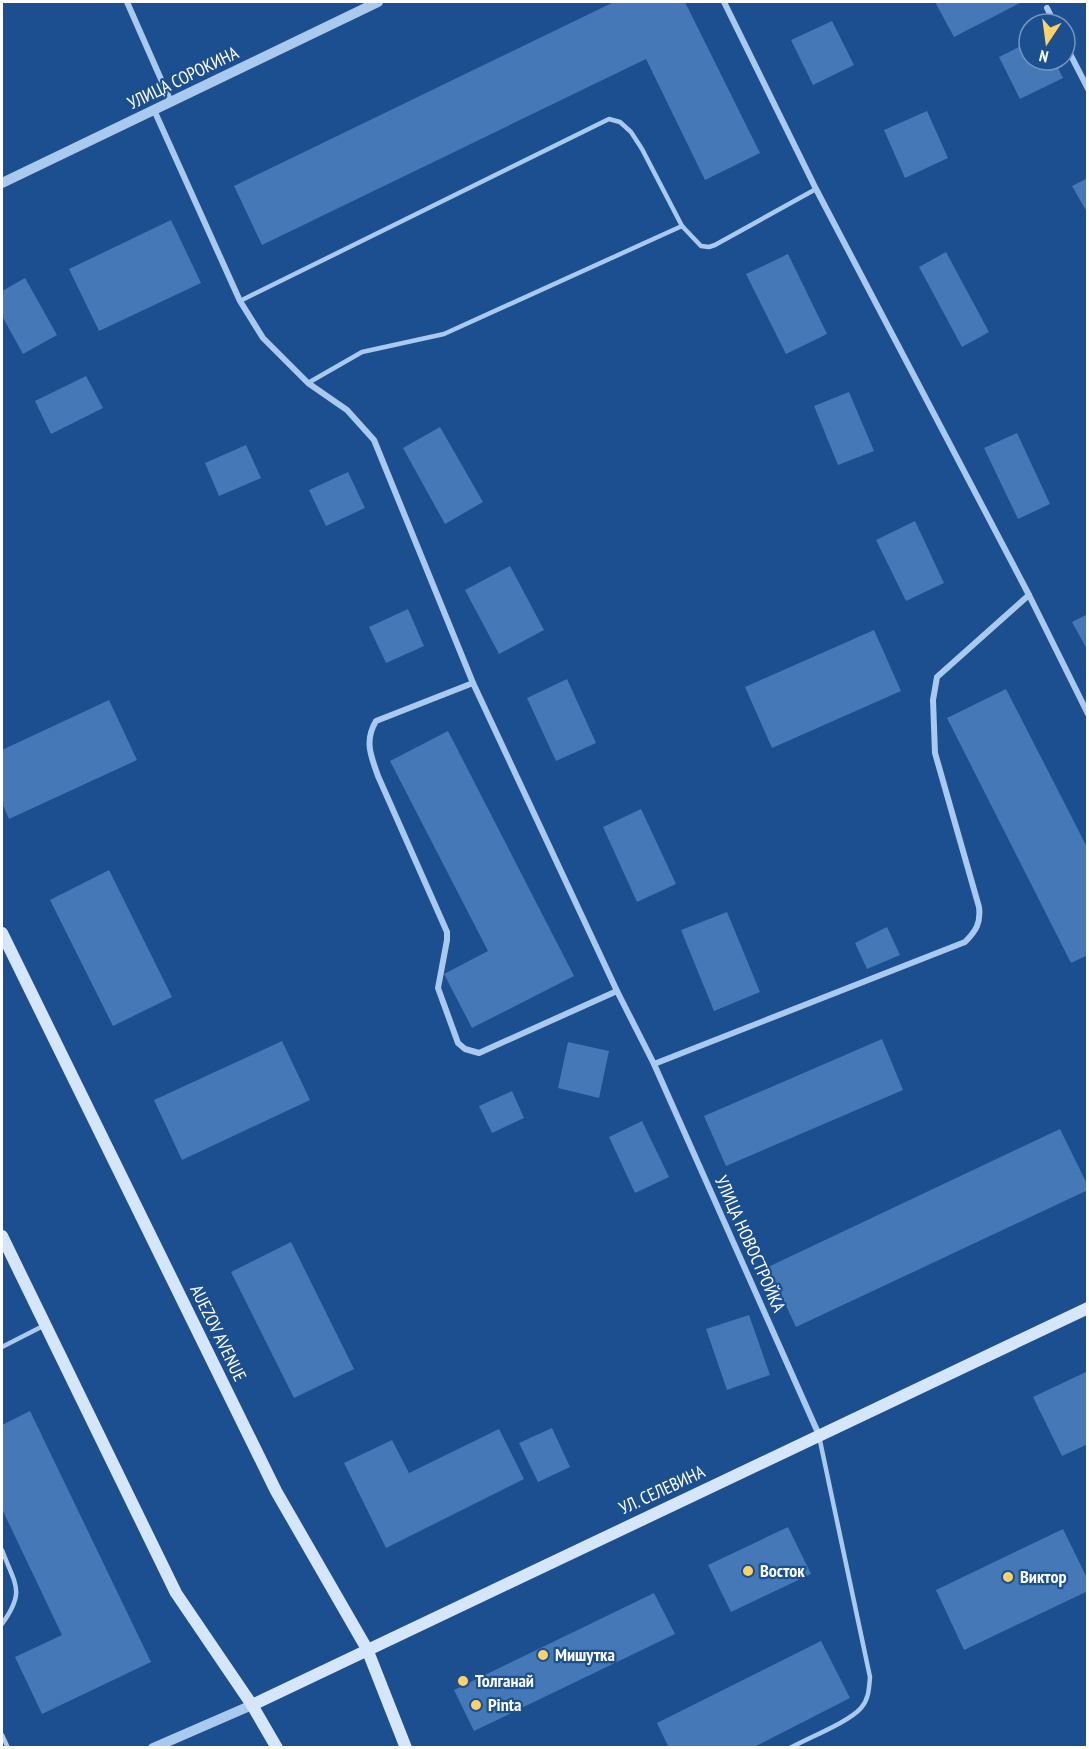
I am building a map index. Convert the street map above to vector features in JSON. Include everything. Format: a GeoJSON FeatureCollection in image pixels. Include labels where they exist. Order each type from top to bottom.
{"type":"FeatureCollection","features":[{"type":"Feature","properties":{"kind":"main road","name":"AUEZOV AVENUE"},"geometry":{"type":"LineString","coordinates":[[2,933],[276,1491],[367,1649],[406,1748]]}},
{"type":"Feature","properties":{"kind":"main road"},"geometry":{"type":"LineString","coordinates":[[2,1236],[176,1593],[252,1705],[277,1748]]}},
{"type":"Feature","properties":{"kind":"main road","name":"УЛ. СЕЛЕВИНА"},"geometry":{"type":"LineString","coordinates":[[252,1705],[1088,1308]]}},
{"type":"Feature","properties":{"kind":"street"},"geometry":{"type":"LineString","coordinates":[[127,2],[171,102]]}},
{"type":"Feature","properties":{"kind":"street","name":"УЛИЦА СОРОКИНА"},"geometry":{"type":"LineString","coordinates":[[2,183],[378,2]]}},
{"type":"Feature","properties":{"kind":"street"},"geometry":{"type":"LineString","coordinates":[[724,2],[816,189],[1029,595],[1088,714]]}},
{"type":"Feature","properties":{"kind":"street"},"geometry":{"type":"LineString","coordinates":[[1047,8],[1049,12]]}},
{"type":"Feature","properties":{"kind":"street"},"geometry":{"type":"LineString","coordinates":[[1077,67],[1088,88]]}},
{"type":"Feature","properties":{"kind":"street","name":"УЛИЦА НОВОСТРОЙКА"},"geometry":{"type":"LineString","coordinates":[[154,110],[240,301],[263,338],[308,383],[347,411],[374,440],[474,683],[617,991],[654,1064],[819,1436]]}},
{"type":"Feature","properties":{"kind":"street"},"geometry":{"type":"LineString","coordinates":[[654,1064],[965,942],[973,934],[979,924],[979,908],[935,753],[933,700],[937,677],[1029,595]]}},
{"type":"Feature","properties":{"kind":"street"},"geometry":{"type":"LineString","coordinates":[[474,683],[375,722],[369,733],[370,754],[378,776],[447,932],[438,988],[458,1043],[465,1049],[479,1053],[617,991]]}},
{"type":"Feature","properties":{"kind":"street"},"geometry":{"type":"LineString","coordinates":[[153,1748],[252,1705]]}},
{"type":"Feature","properties":{"kind":"lane"},"geometry":{"type":"LineString","coordinates":[[240,301],[609,119],[620,122],[631,132],[682,226],[701,246],[709,247],[816,189]]}},
{"type":"Feature","properties":{"kind":"lane"},"geometry":{"type":"LineString","coordinates":[[308,383],[362,352],[444,334],[682,226]]}},
{"type":"Feature","properties":{"kind":"lane"},"geometry":{"type":"LineString","coordinates":[[2,1347],[45,1325]]}},
{"type":"Feature","properties":{"kind":"lane"},"geometry":{"type":"LineString","coordinates":[[790,1748],[849,1717],[861,1708],[868,1695],[870,1677],[819,1436]]}},
{"type":"Feature","properties":{"kind":"lane"},"geometry":{"type":"LineString","coordinates":[[2,1550],[17,1594],[14,1607],[2,1624]]}},
{"type":"Feature","properties":{"kind":"lane"},"geometry":{"type":"LineString","coordinates":[[2,1735],[8,1748]]}},
{"type":"Feature","properties":{"kind":"building"},"geometry":{"type":"Polygon","coordinates":[[[614,2],[685,2],[760,153],[705,180],[646,59],[262,245],[234,186],[614,2]]]}},
{"type":"Feature","properties":{"kind":"building"},"geometry":{"type":"Polygon","coordinates":[[[935,2],[1022,2],[954,37],[935,2]]]}},
{"type":"Feature","properties":{"kind":"building"},"geometry":{"type":"Polygon","coordinates":[[[832,21],[854,65],[813,85],[791,40],[832,21]]]}},
{"type":"Feature","properties":{"kind":"building"},"geometry":{"type":"Polygon","coordinates":[[[1017,48],[1017,72],[1060,72],[1063,78],[1020,99],[999,57],[1017,48]]]}},
{"type":"Feature","properties":{"kind":"building"},"geometry":{"type":"Polygon","coordinates":[[[927,111],[948,158],[905,178],[884,130],[927,111]]]}},
{"type":"Feature","properties":{"kind":"building"},"geometry":{"type":"Polygon","coordinates":[[[1088,178],[1088,214],[1072,186],[1088,178]]]}},
{"type":"Feature","properties":{"kind":"building"},"geometry":{"type":"Polygon","coordinates":[[[171,220],[201,283],[99,331],[69,269],[171,220]]]}},
{"type":"Feature","properties":{"kind":"building"},"geometry":{"type":"Polygon","coordinates":[[[946,252],[989,332],[962,347],[919,267],[946,252]]]}},
{"type":"Feature","properties":{"kind":"building"},"geometry":{"type":"Polygon","coordinates":[[[788,254],[827,334],[786,354],[746,274],[788,254]]]}},
{"type":"Feature","properties":{"kind":"building"},"geometry":{"type":"Polygon","coordinates":[[[25,278],[57,335],[23,354],[2,316],[2,291],[25,278]]]}},
{"type":"Feature","properties":{"kind":"building"},"geometry":{"type":"Polygon","coordinates":[[[86,376],[103,408],[51,434],[35,401],[86,376]]]}},
{"type":"Feature","properties":{"kind":"building"},"geometry":{"type":"Polygon","coordinates":[[[849,392],[874,451],[838,465],[814,406],[849,392]]]}},
{"type":"Feature","properties":{"kind":"building"},"geometry":{"type":"Polygon","coordinates":[[[440,427],[483,502],[445,524],[403,448],[440,427]]]}},
{"type":"Feature","properties":{"kind":"building"},"geometry":{"type":"Polygon","coordinates":[[[1017,433],[1050,504],[1018,519],[984,448],[1017,433]]]}},
{"type":"Feature","properties":{"kind":"building"},"geometry":{"type":"Polygon","coordinates":[[[246,445],[261,478],[219,496],[205,463],[246,445]]]}},
{"type":"Feature","properties":{"kind":"building"},"geometry":{"type":"Polygon","coordinates":[[[348,472],[365,508],[326,526],[309,490],[348,472]]]}},
{"type":"Feature","properties":{"kind":"building"},"geometry":{"type":"Polygon","coordinates":[[[915,521],[944,583],[906,601],[876,540],[915,521]]]}},
{"type":"Feature","properties":{"kind":"building"},"geometry":{"type":"Polygon","coordinates":[[[510,566],[544,630],[499,654],[465,590],[510,566]]]}},
{"type":"Feature","properties":{"kind":"building"},"geometry":{"type":"Polygon","coordinates":[[[408,609],[424,646],[386,663],[369,627],[408,609]]]}},
{"type":"Feature","properties":{"kind":"building"},"geometry":{"type":"Polygon","coordinates":[[[1088,614],[1088,651],[1072,622],[1088,614]]]}},
{"type":"Feature","properties":{"kind":"building"},"geometry":{"type":"Polygon","coordinates":[[[874,630],[901,691],[772,748],[745,687],[874,630]]]}},
{"type":"Feature","properties":{"kind":"building"},"geometry":{"type":"Polygon","coordinates":[[[567,679],[596,743],[556,761],[527,698],[567,679]]]}},
{"type":"Feature","properties":{"kind":"building"},"geometry":{"type":"Polygon","coordinates":[[[1006,689],[1088,849],[1088,955],[1071,963],[947,718],[1006,689]]]}},
{"type":"Feature","properties":{"kind":"building"},"geometry":{"type":"Polygon","coordinates":[[[109,700],[137,760],[9,819],[2,803],[2,750],[109,700]]]}},
{"type":"Feature","properties":{"kind":"building"},"geometry":{"type":"Polygon","coordinates":[[[448,731],[574,976],[472,1028],[444,974],[488,951],[390,761],[448,731]]]}},
{"type":"Feature","properties":{"kind":"building"},"geometry":{"type":"Polygon","coordinates":[[[641,809],[676,884],[637,902],[603,827],[641,809]]]}},
{"type":"Feature","properties":{"kind":"building"},"geometry":{"type":"Polygon","coordinates":[[[109,870],[172,997],[113,1026],[50,900],[109,870]]]}},
{"type":"Feature","properties":{"kind":"building"},"geometry":{"type":"Polygon","coordinates":[[[727,912],[760,992],[714,1011],[681,930],[727,912]]]}},
{"type":"Feature","properties":{"kind":"building"},"geometry":{"type":"Polygon","coordinates":[[[887,927],[900,955],[867,969],[855,943],[887,927]]]}},
{"type":"Feature","properties":{"kind":"building"},"geometry":{"type":"Polygon","coordinates":[[[882,1039],[903,1090],[726,1166],[704,1116],[882,1039]]]}},
{"type":"Feature","properties":{"kind":"building"},"geometry":{"type":"Polygon","coordinates":[[[282,1041],[310,1100],[182,1160],[154,1100],[282,1041]]]}},
{"type":"Feature","properties":{"kind":"building"},"geometry":{"type":"Polygon","coordinates":[[[568,1042],[609,1051],[599,1098],[558,1088],[568,1042]]]}},
{"type":"Feature","properties":{"kind":"building"},"geometry":{"type":"Polygon","coordinates":[[[512,1091],[524,1118],[492,1133],[479,1106],[512,1091]]]}},
{"type":"Feature","properties":{"kind":"building"},"geometry":{"type":"Polygon","coordinates":[[[642,1121],[669,1177],[635,1193],[609,1137],[642,1121]]]}},
{"type":"Feature","properties":{"kind":"building"},"geometry":{"type":"Polygon","coordinates":[[[1060,1129],[1088,1190],[796,1327],[768,1267],[1060,1129]]]}},
{"type":"Feature","properties":{"kind":"building"},"geometry":{"type":"Polygon","coordinates":[[[291,1242],[354,1369],[294,1398],[231,1272],[291,1242]]]}},
{"type":"Feature","properties":{"kind":"building"},"geometry":{"type":"Polygon","coordinates":[[[749,1315],[770,1375],[727,1390],[706,1329],[749,1315]]]}},
{"type":"Feature","properties":{"kind":"building"},"geometry":{"type":"Polygon","coordinates":[[[1088,1371],[1088,1444],[1062,1456],[1033,1397],[1088,1371]]]}},
{"type":"Feature","properties":{"kind":"building"},"geometry":{"type":"Polygon","coordinates":[[[30,1411],[151,1662],[42,1714],[15,1657],[62,1635],[2,1509],[2,1425],[30,1411]]]}},
{"type":"Feature","properties":{"kind":"building"},"geometry":{"type":"Polygon","coordinates":[[[552,1428],[570,1467],[538,1482],[519,1443],[552,1428]]]}},
{"type":"Feature","properties":{"kind":"building"},"geometry":{"type":"Polygon","coordinates":[[[499,1429],[524,1479],[386,1548],[344,1463],[392,1440],[409,1473],[499,1429]]]}},
{"type":"Feature","properties":{"kind":"building"},"geometry":{"type":"Polygon","coordinates":[[[788,1527],[811,1574],[731,1612],[708,1565],[788,1527]]]}},
{"type":"Feature","properties":{"kind":"building"},"geometry":{"type":"Polygon","coordinates":[[[1063,1529],[1088,1580],[1088,1591],[964,1650],[936,1590],[1063,1529]]]}},
{"type":"Feature","properties":{"kind":"building"},"geometry":{"type":"Polygon","coordinates":[[[654,1593],[675,1634],[474,1731],[454,1690],[654,1593]]]}},
{"type":"Feature","properties":{"kind":"building"},"geometry":{"type":"Polygon","coordinates":[[[821,1641],[850,1698],[752,1748],[669,1748],[657,1723],[821,1641]]]}},
{"type":"Feature","properties":{"kind":"place","name":"Восток"},"geometry":{"type":"Point","coordinates":[748,1571]}},
{"type":"Feature","properties":{"kind":"place","name":"Виктор"},"geometry":{"type":"Point","coordinates":[1008,1577]}},
{"type":"Feature","properties":{"kind":"place","name":"Мишутка"},"geometry":{"type":"Point","coordinates":[543,1655]}},
{"type":"Feature","properties":{"kind":"place","name":"Толганай"},"geometry":{"type":"Point","coordinates":[463,1681]}},
{"type":"Feature","properties":{"kind":"place","name":"Pinta"},"geometry":{"type":"Point","coordinates":[476,1705]}}]}
